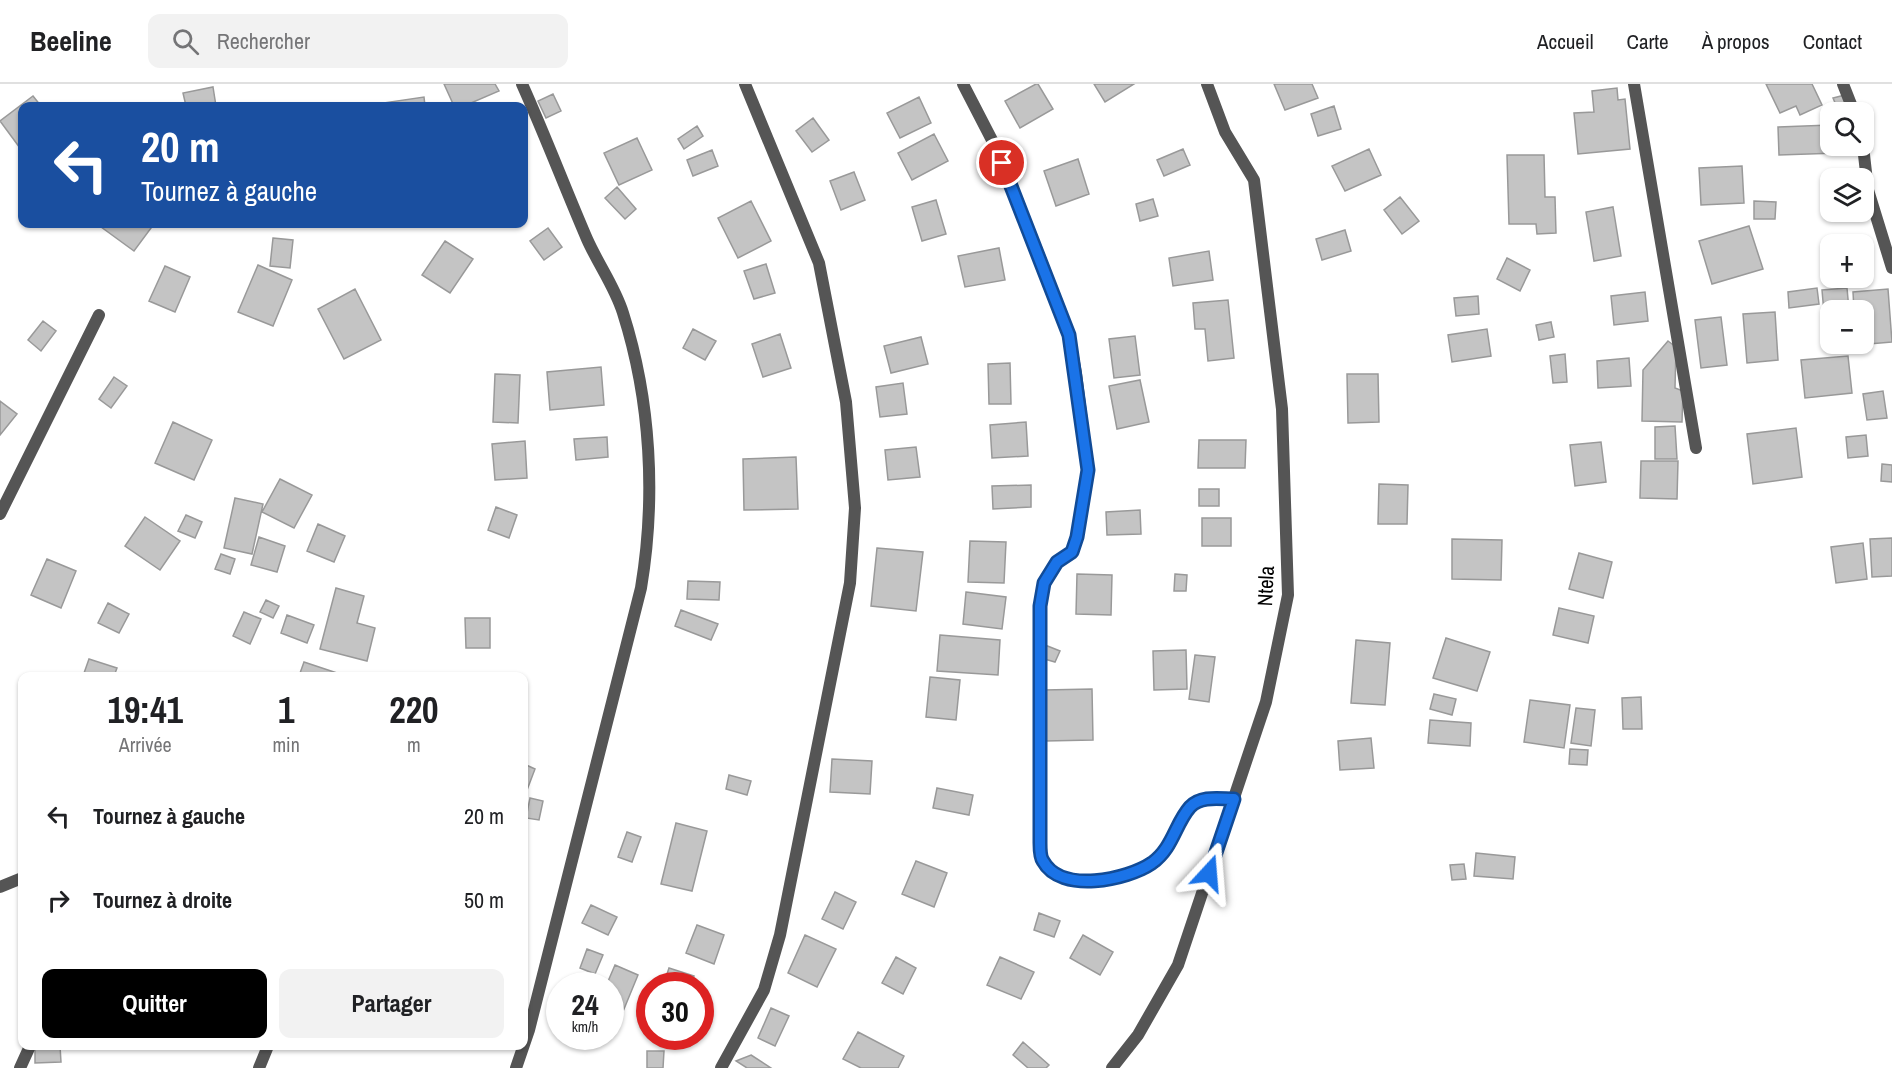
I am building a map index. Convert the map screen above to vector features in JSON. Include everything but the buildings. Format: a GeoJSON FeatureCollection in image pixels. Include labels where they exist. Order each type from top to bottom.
{"type":"FeatureCollection","features":[{"type":"Feature","properties":{"kind":"street"},"geometry":{"type":"LineString","coordinates":[[522,84],[588,240],[623,311],[640,381],[648,454],[648,542],[640,588],[528,1033]]}},
{"type":"Feature","properties":{"kind":"street"},"geometry":{"type":"LineString","coordinates":[[721,1068],[764,990],[780,934],[850,583],[855,508],[846,402],[819,262],[745,84]]}},
{"type":"Feature","properties":{"kind":"street"},"geometry":{"type":"LineString","coordinates":[[963,84],[994,144],[1069,335],[1088,470],[1077,537],[1072,552],[1057,562],[1044,583],[1040,606],[1040,843],[1042,861],[1051,871],[1073,881],[1098,881],[1124,876],[1152,863],[1170,845],[1191,805],[1209,798],[1234,799]]}},
{"type":"Feature","properties":{"kind":"street","name":"Ntela"},"geometry":{"type":"LineString","coordinates":[[1112,1068],[1138,1035],[1178,965],[1266,702],[1288,595],[1282,409],[1254,180],[1225,132],[1206,84]]}},
{"type":"Feature","properties":{"kind":"street"},"geometry":{"type":"LineString","coordinates":[[1634,84],[1696,448]]}},
{"type":"Feature","properties":{"kind":"street"},"geometry":{"type":"LineString","coordinates":[[1843,84],[1850,102]]}},
{"type":"Feature","properties":{"kind":"street"},"geometry":{"type":"LineString","coordinates":[[1864,156],[1868,190],[1892,268]]}},
{"type":"Feature","properties":{"kind":"street"},"geometry":{"type":"LineString","coordinates":[[0,514],[99,315]]}},
{"type":"Feature","properties":{"kind":"street"},"geometry":{"type":"LineString","coordinates":[[0,887],[18,880]]}},
{"type":"Feature","properties":{"kind":"street"},"geometry":{"type":"LineString","coordinates":[[20,1068],[28,1050]]}},
{"type":"Feature","properties":{"kind":"street"},"geometry":{"type":"LineString","coordinates":[[259,1068],[266,1050]]}},
{"type":"Feature","properties":{"kind":"street"},"geometry":{"type":"LineString","coordinates":[[516,1068],[522,1050]]}},
{"type":"Feature","properties":{"kind":"route"},"geometry":{"type":"LineString","coordinates":[[1002,163],[1069,335],[1088,470],[1077,537],[1072,552],[1057,562],[1044,583],[1040,606],[1040,843],[1042,861],[1051,871],[1073,881],[1098,881],[1124,876],[1152,863],[1170,845],[1191,805],[1209,798],[1234,799],[1209,873]]}}]}
